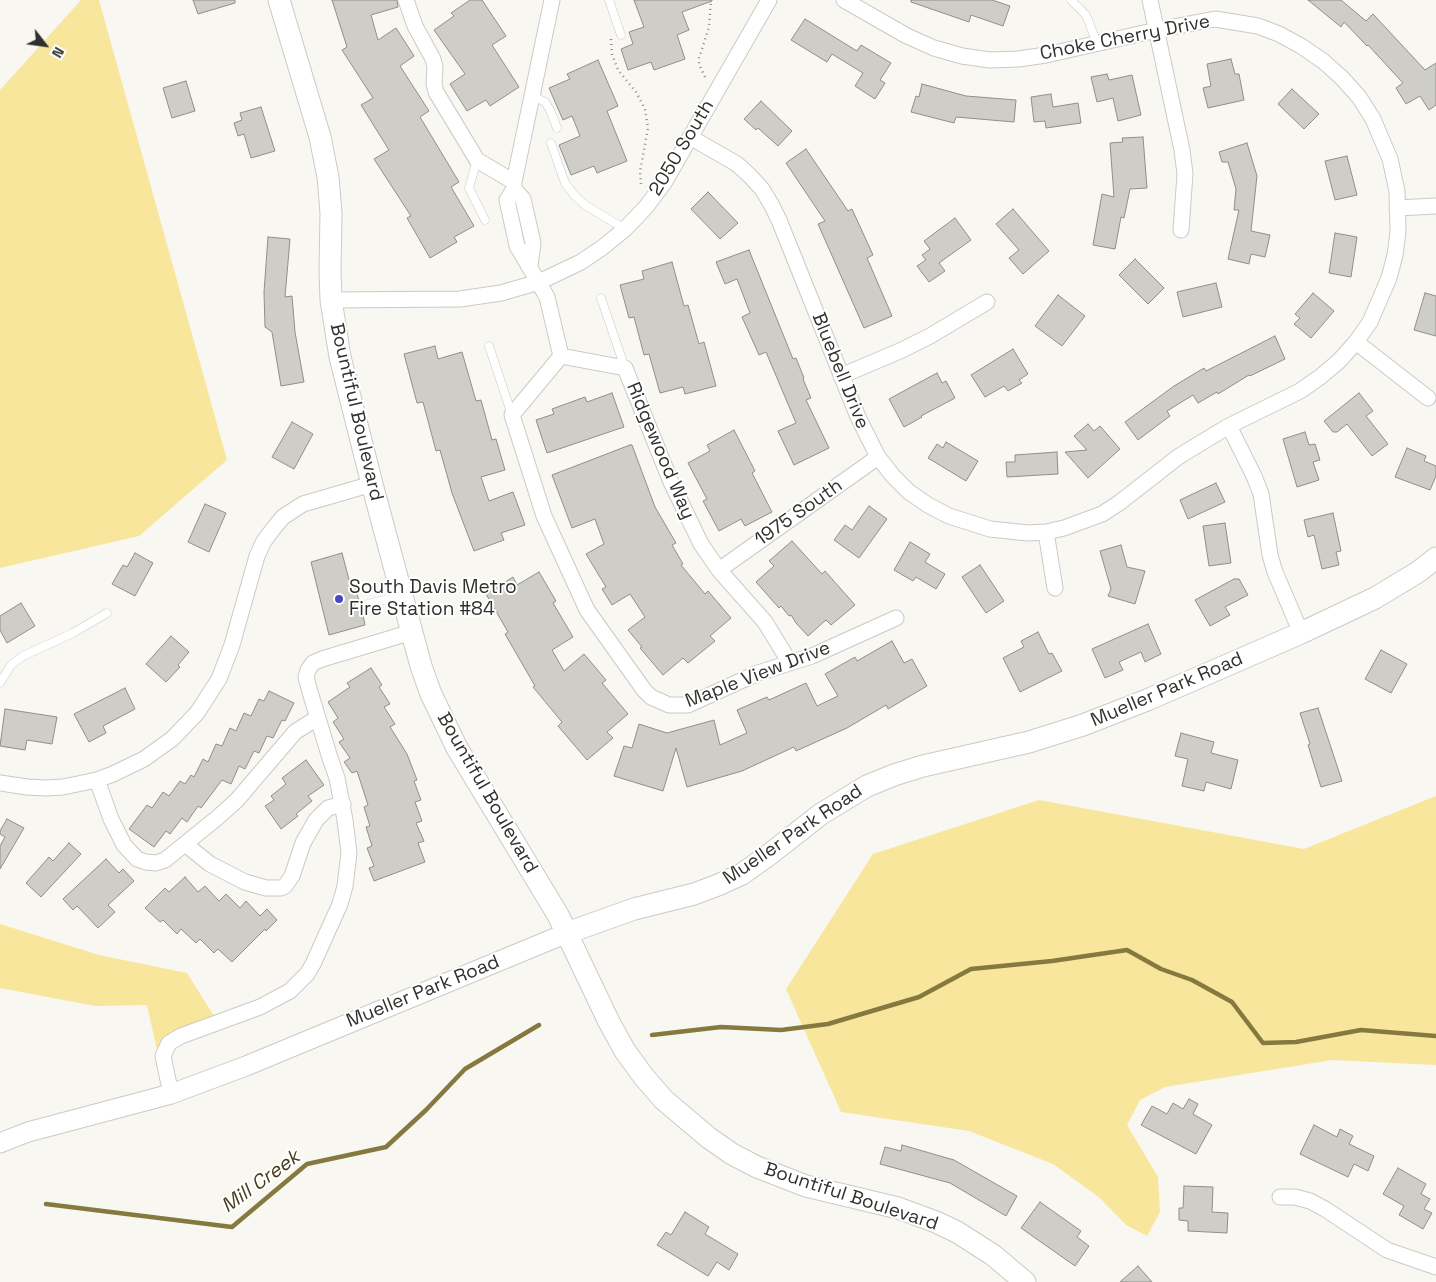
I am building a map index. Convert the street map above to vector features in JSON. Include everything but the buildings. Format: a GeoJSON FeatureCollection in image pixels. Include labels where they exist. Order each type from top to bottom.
{"type":"FeatureCollection","features":[{"type":"Feature","properties":{"kind":"main road","name":"Bountiful Boulevard"},"geometry":{"type":"LineString","coordinates":[[279,0],[320,137],[328,177],[331,212],[331,300],[340,357],[372,484],[412,632],[431,694],[457,748],[558,914],[609,1022],[625,1051],[664,1100],[709,1138],[732,1154],[757,1168],[783,1178],[830,1192],[898,1208],[936,1222],[957,1232],[993,1255],[1025,1282]]}},
{"type":"Feature","properties":{"kind":"main road","name":"Mueller Park Road"},"geometry":{"type":"LineString","coordinates":[[568,933],[634,909],[694,894],[742,874],[821,814],[841,800],[867,786],[923,766],[1029,742],[1083,725],[1147,700],[1375,598],[1418,572],[1436,558]]}},
{"type":"Feature","properties":{"kind":"street"},"geometry":{"type":"LineString","coordinates":[[406,0],[415,26],[433,58],[436,92],[477,160],[514,185]]}},
{"type":"Feature","properties":{"kind":"street"},"geometry":{"type":"LineString","coordinates":[[512,415],[561,356],[547,297],[517,246],[507,200],[514,185],[552,0]]}},
{"type":"Feature","properties":{"kind":"street","name":"2050 South"},"geometry":{"type":"LineString","coordinates":[[331,300],[460,299],[501,293],[539,282],[581,262],[604,247],[646,207],[664,183],[769,0]]}},
{"type":"Feature","properties":{"kind":"street","name":"Choke Cherry Drive"},"geometry":{"type":"LineString","coordinates":[[844,0],[907,36],[934,48],[962,56],[990,60],[1046,55],[1156,30],[1215,19],[1236,21],[1280,34],[1302,46],[1342,78],[1359,97],[1373,119],[1390,159],[1397,191],[1398,232],[1389,278],[1370,322],[1339,361],[1300,391],[1229,426]]}},
{"type":"Feature","properties":{"kind":"street"},"geometry":{"type":"LineString","coordinates":[[1150,0],[1182,150],[1185,174],[1181,230]]}},
{"type":"Feature","properties":{"kind":"street","name":"Bluebell Drive"},"geometry":{"type":"LineString","coordinates":[[690,137],[737,164],[762,190],[779,220],[867,438],[893,476],[909,492],[948,516],[990,529],[1028,534],[1064,528],[1102,514],[1178,457],[1229,426]]}},
{"type":"Feature","properties":{"kind":"street"},"geometry":{"type":"LineString","coordinates":[[1397,208],[1436,206]]}},
{"type":"Feature","properties":{"kind":"street"},"geometry":{"type":"LineString","coordinates":[[841,376],[902,350],[937,332],[987,302]]}},
{"type":"Feature","properties":{"kind":"street"},"geometry":{"type":"LineString","coordinates":[[1356,342],[1428,398]]}},
{"type":"Feature","properties":{"kind":"street","name":"Ridgewood Way"},"geometry":{"type":"LineString","coordinates":[[561,356],[625,368],[687,516],[701,544],[719,570],[765,622],[790,663]]}},
{"type":"Feature","properties":{"kind":"street","name":"Maple View Drive"},"geometry":{"type":"LineString","coordinates":[[512,415],[544,516],[587,610],[651,697],[669,705],[688,705],[758,673],[812,656],[896,618]]}},
{"type":"Feature","properties":{"kind":"street"},"geometry":{"type":"LineString","coordinates":[[1229,426],[1261,494],[1270,554],[1275,572],[1300,633]]}},
{"type":"Feature","properties":{"kind":"street","name":"1975 South"},"geometry":{"type":"LineString","coordinates":[[719,570],[878,456]]}},
{"type":"Feature","properties":{"kind":"street"},"geometry":{"type":"LineString","coordinates":[[0,783],[46,788],[63,787],[96,780],[129,767],[159,749],[183,728],[209,696],[226,662],[257,556],[264,541],[283,517],[295,507],[309,501],[372,484]]}},
{"type":"Feature","properties":{"kind":"street"},"geometry":{"type":"LineString","coordinates":[[1046,532],[1055,588]]}},
{"type":"Feature","properties":{"kind":"street"},"geometry":{"type":"LineString","coordinates":[[171,1094],[162,1056],[170,1044],[181,1036],[273,1001],[299,984],[313,964],[336,913],[344,886],[348,853],[343,804],[337,778],[317,718],[306,677],[308,670],[313,664],[322,659],[412,632]]}},
{"type":"Feature","properties":{"kind":"street"},"geometry":{"type":"LineString","coordinates":[[96,780],[116,832],[124,845],[137,859],[156,863],[165,860],[237,800],[295,732],[306,723],[317,718]]}},
{"type":"Feature","properties":{"kind":"street"},"geometry":{"type":"LineString","coordinates":[[185,844],[210,864],[245,882],[266,888],[281,888],[285,886],[292,876],[303,843],[316,820],[328,808],[343,804]]}},
{"type":"Feature","properties":{"kind":"street","name":"Mueller Park Road"},"geometry":{"type":"LineString","coordinates":[[0,1143],[28,1132],[171,1094],[254,1062],[568,933]]}},
{"type":"Feature","properties":{"kind":"street"},"geometry":{"type":"LineString","coordinates":[[1280,1197],[1310,1201],[1386,1250],[1436,1267]]}},
{"type":"Feature","properties":{"kind":"lane"},"geometry":{"type":"LineString","coordinates":[[610,0],[622,35]]}},
{"type":"Feature","properties":{"kind":"lane"},"geometry":{"type":"LineString","coordinates":[[1071,0],[1086,15],[1097,43]]}},
{"type":"Feature","properties":{"kind":"lane"},"geometry":{"type":"LineString","coordinates":[[533,96],[544,102],[550,110],[557,128]]}},
{"type":"Feature","properties":{"kind":"lane"},"geometry":{"type":"LineString","coordinates":[[551,144],[565,183],[575,196],[625,228]]}},
{"type":"Feature","properties":{"kind":"lane"},"geometry":{"type":"LineString","coordinates":[[477,160],[469,188],[485,220]]}},
{"type":"Feature","properties":{"kind":"lane"},"geometry":{"type":"LineString","coordinates":[[601,298],[625,368]]}},
{"type":"Feature","properties":{"kind":"lane"},"geometry":{"type":"LineString","coordinates":[[489,346],[512,415]]}},
{"type":"Feature","properties":{"kind":"lane"},"geometry":{"type":"LineString","coordinates":[[360,606],[402,595]]}},
{"type":"Feature","properties":{"kind":"lane"},"geometry":{"type":"LineString","coordinates":[[0,683],[11,665],[23,656],[72,633],[107,613]]}},
{"type":"Feature","properties":{"kind":"path"},"geometry":{"type":"LineString","coordinates":[[705,77],[699,64],[699,58],[709,27],[711,0]]}},
{"type":"Feature","properties":{"kind":"path"},"geometry":{"type":"LineString","coordinates":[[618,26],[612,31],[612,54],[618,70],[642,101],[648,120],[647,139],[640,172],[641,184]]}},
{"type":"Feature","properties":{"kind":"shaded area"},"geometry":{"type":"Polygon","coordinates":[[[81,0],[99,0],[227,460],[139,536],[0,568],[0,90],[81,0]]]}},
{"type":"Feature","properties":{"kind":"shaded area"},"geometry":{"type":"Polygon","coordinates":[[[1436,796],[1436,1065],[1332,1060],[1165,1087],[1140,1100],[1127,1125],[1158,1177],[1160,1212],[1147,1236],[1126,1225],[1100,1198],[1053,1164],[969,1131],[841,1112],[786,989],[873,854],[1039,800],[1304,849],[1436,796]]]}},
{"type":"Feature","properties":{"kind":"shaded area"},"geometry":{"type":"Polygon","coordinates":[[[0,924],[99,955],[187,973],[214,1016],[157,1050],[147,1005],[95,1006],[0,988],[0,924]]]}},
{"type":"Feature","properties":{"kind":"waterway"},"geometry":{"type":"LineString","coordinates":[[652,1035],[721,1027],[781,1030],[828,1024],[919,997],[971,969],[1052,961],[1127,950],[1161,969],[1192,980],[1232,1002],[1263,1043],[1296,1042],[1361,1030],[1436,1036]]}},
{"type":"Feature","properties":{"kind":"waterway","name":"Mill Creek"},"geometry":{"type":"LineString","coordinates":[[46,1204],[232,1227],[307,1164],[386,1147],[426,1110],[465,1069],[539,1025]]}},
{"type":"Feature","properties":{"kind":"place","name":"South Davis Metro Fire Station #84"},"geometry":{"type":"Point","coordinates":[339,599]}}]}
